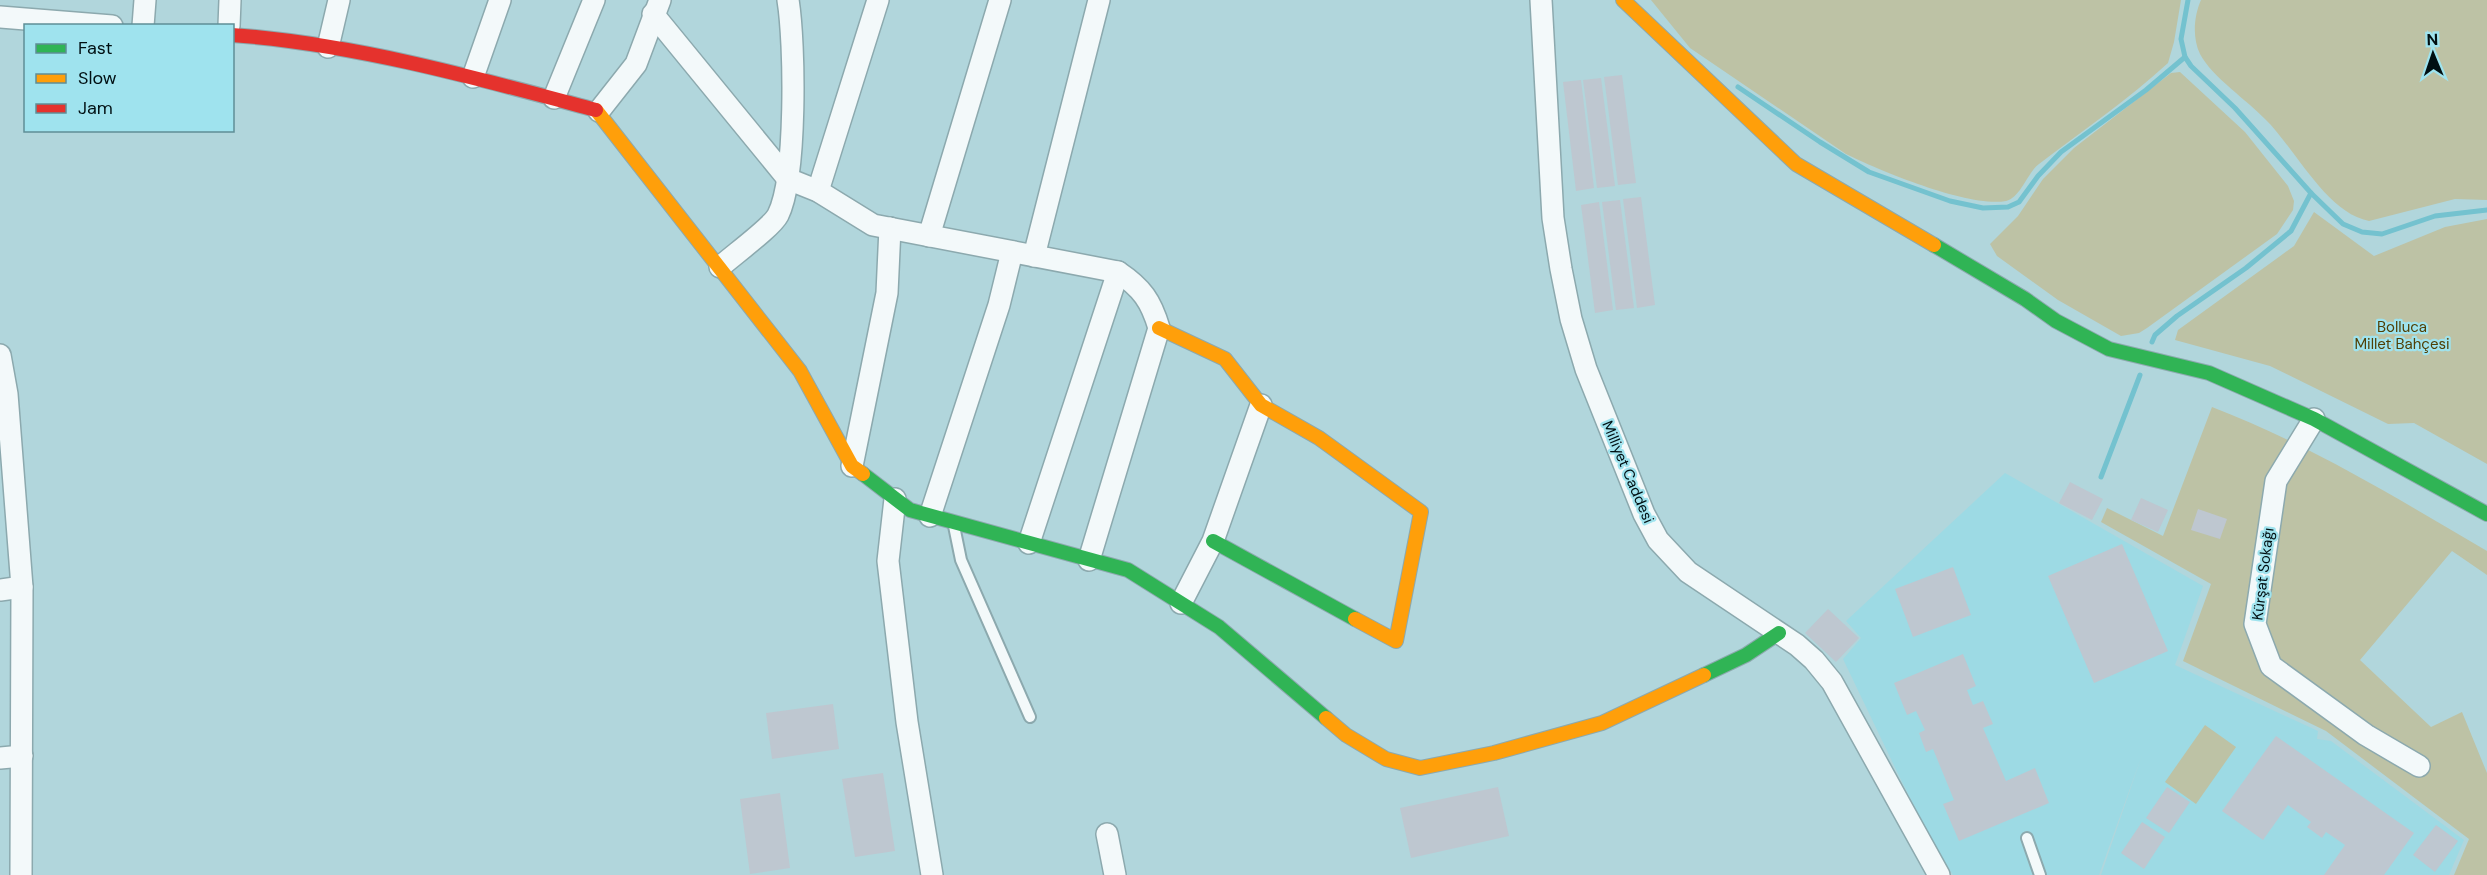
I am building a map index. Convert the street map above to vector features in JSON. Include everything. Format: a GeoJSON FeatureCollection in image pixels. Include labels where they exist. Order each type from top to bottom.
{"type":"FeatureCollection","features":[{"type":"Feature","properties":{"kind":"street"},"geometry":{"type":"LineString","coordinates":[[143,24],[145,0]]}},
{"type":"Feature","properties":{"kind":"street"},"geometry":{"type":"LineString","coordinates":[[229,24],[230,0]]}},
{"type":"Feature","properties":{"kind":"street"},"geometry":{"type":"LineString","coordinates":[[328,47],[339,0]]}},
{"type":"Feature","properties":{"kind":"street"},"geometry":{"type":"LineString","coordinates":[[473,76],[500,0]]}},
{"type":"Feature","properties":{"kind":"street"},"geometry":{"type":"LineString","coordinates":[[554,98],[594,0]]}},
{"type":"Feature","properties":{"kind":"street"},"geometry":{"type":"LineString","coordinates":[[720,267],[777,216],[788,179],[794,33],[788,0]]}},
{"type":"Feature","properties":{"kind":"street"},"geometry":{"type":"LineString","coordinates":[[818,191],[878,0]]}},
{"type":"Feature","properties":{"kind":"street"},"geometry":{"type":"LineString","coordinates":[[929,236],[1000,0]]}},
{"type":"Feature","properties":{"kind":"street"},"geometry":{"type":"LineString","coordinates":[[1034,256],[1099,0]]}},
{"type":"Feature","properties":{"kind":"street","name":"Milliyet Caddesi"},"geometry":{"type":"LineString","coordinates":[[1541,0],[1553,218],[1571,319],[1586,369],[1640,505],[1658,540],[1688,572],[1815,660],[1832,682],[1939,875]]}},
{"type":"Feature","properties":{"kind":"street"},"geometry":{"type":"LineString","coordinates":[[1623,0],[1796,164],[2025,299],[2055,321],[2109,349],[2209,373],[2314,419],[2487,514]]}},
{"type":"Feature","properties":{"kind":"street"},"geometry":{"type":"LineString","coordinates":[[599,111],[636,64],[657,7]]}},
{"type":"Feature","properties":{"kind":"street"},"geometry":{"type":"LineString","coordinates":[[657,7],[788,179],[818,191],[873,225],[1118,272],[1137,285],[1153,309],[1160,328],[1089,560]]}},
{"type":"Feature","properties":{"kind":"street"},"geometry":{"type":"LineString","coordinates":[[0,17],[87,24]]}},
{"type":"Feature","properties":{"kind":"street"},"geometry":{"type":"LineString","coordinates":[[234,35],[289,39],[473,76],[599,111],[800,371],[852,466],[910,510],[1128,570],[1219,627],[1346,735],[1386,759],[1420,768],[1494,753],[1602,723],[1746,655],[1779,633]]}},
{"type":"Feature","properties":{"kind":"street"},"geometry":{"type":"LineString","coordinates":[[852,466],[887,292],[890,228]]}},
{"type":"Feature","properties":{"kind":"street"},"geometry":{"type":"LineString","coordinates":[[930,516],[999,305],[1012,252]]}},
{"type":"Feature","properties":{"kind":"street"},"geometry":{"type":"LineString","coordinates":[[1029,543],[1118,272]]}},
{"type":"Feature","properties":{"kind":"street"},"geometry":{"type":"LineString","coordinates":[[1160,328],[1225,359],[1261,405],[1318,438],[1421,512],[1396,641],[1213,540]]}},
{"type":"Feature","properties":{"kind":"street"},"geometry":{"type":"LineString","coordinates":[[0,355],[22,587],[21,875]]}},
{"type":"Feature","properties":{"kind":"street"},"geometry":{"type":"LineString","coordinates":[[1181,603],[1213,540],[1261,405]]}},
{"type":"Feature","properties":{"kind":"street","name":"Kürşat Sokağı"},"geometry":{"type":"LineString","coordinates":[[2314,419],[2276,481],[2255,624],[2271,666],[2366,735],[2419,766]]}},
{"type":"Feature","properties":{"kind":"street"},"geometry":{"type":"LineString","coordinates":[[895,499],[888,561],[907,723],[932,875]]}},
{"type":"Feature","properties":{"kind":"street"},"geometry":{"type":"LineString","coordinates":[[0,590],[22,587]]}},
{"type":"Feature","properties":{"kind":"street"},"geometry":{"type":"LineString","coordinates":[[0,758],[22,756]]}},
{"type":"Feature","properties":{"kind":"street"},"geometry":{"type":"LineString","coordinates":[[1107,834],[1115,875]]}},
{"type":"Feature","properties":{"kind":"lane"},"geometry":{"type":"LineString","coordinates":[[954,523],[961,560],[1030,717]]}},
{"type":"Feature","properties":{"kind":"lane"},"geometry":{"type":"LineString","coordinates":[[2027,838],[2040,875]]}},
{"type":"Feature","properties":{"kind":"shaded area"},"geometry":{"type":"Polygon","coordinates":[[[2005,473],[2203,586],[2175,665],[2318,731],[2317,739],[2331,741],[2464,840],[2449,875],[2101,875],[2142,755],[2099,875],[1953,875],[1935,847],[1843,659],[1861,638],[1846,621],[2005,473]]]}},
{"type":"Feature","properties":{"kind":"green space"},"geometry":{"type":"Polygon","coordinates":[[[1651,0],[2181,0],[2168,63],[2121,103],[2039,164],[2011,199],[1990,202],[1949,194],[1925,186],[1880,170],[1846,154],[1690,48],[1651,0]]]}},
{"type":"Feature","properties":{"kind":"green space"},"geometry":{"type":"Polygon","coordinates":[[[2201,0],[2487,0],[2487,200],[2455,199],[2369,221],[2353,216],[2325,193],[2276,131],[2206,63],[2197,47],[2195,34],[2195,20],[2201,0]]]}},
{"type":"Feature","properties":{"kind":"green space"},"geometry":{"type":"Polygon","coordinates":[[[2180,72],[2245,132],[2288,186],[2294,201],[2293,210],[2277,234],[2147,328],[2139,333],[2121,336],[2058,300],[1997,256],[1990,244],[2018,216],[2043,179],[2074,148],[2171,73],[2180,72]]]}},
{"type":"Feature","properties":{"kind":"green space","name":"Bolluca Millet Bahçesi"},"geometry":{"type":"Polygon","coordinates":[[[2314,212],[2374,256],[2445,227],[2487,219],[2487,464],[2414,423],[2388,424],[2270,366],[2175,340],[2178,330],[2294,246],[2314,212]]]}},
{"type":"Feature","properties":{"kind":"green space"},"geometry":{"type":"Polygon","coordinates":[[[2212,407],[2318,455],[2487,551],[2487,575],[2452,551],[2360,660],[2431,727],[2462,712],[2487,773],[2487,875],[2454,875],[2469,839],[2326,731],[2183,661],[2211,584],[2101,522],[2107,508],[2163,536],[2212,407]]]}},
{"type":"Feature","properties":{"kind":"green space"},"geometry":{"type":"Polygon","coordinates":[[[2205,725],[2236,747],[2196,804],[2165,782],[2205,725]]]}},
{"type":"Feature","properties":{"kind":"building"},"geometry":{"type":"Polygon","coordinates":[[[1622,75],[1636,183],[1618,185],[1604,77],[1622,75]]]}},
{"type":"Feature","properties":{"kind":"building"},"geometry":{"type":"Polygon","coordinates":[[[1601,78],[1615,186],[1597,188],[1583,80],[1601,78]]]}},
{"type":"Feature","properties":{"kind":"building"},"geometry":{"type":"Polygon","coordinates":[[[1581,80],[1594,188],[1576,191],[1563,82],[1581,80]]]}},
{"type":"Feature","properties":{"kind":"building"},"geometry":{"type":"Polygon","coordinates":[[[1641,197],[1655,305],[1637,308],[1623,199],[1641,197]]]}},
{"type":"Feature","properties":{"kind":"building"},"geometry":{"type":"Polygon","coordinates":[[[1620,200],[1634,308],[1616,310],[1602,202],[1620,200]]]}},
{"type":"Feature","properties":{"kind":"building"},"geometry":{"type":"Polygon","coordinates":[[[1599,202],[1613,310],[1595,313],[1581,205],[1599,202]]]}},
{"type":"Feature","properties":{"kind":"building"},"geometry":{"type":"Polygon","coordinates":[[[2070,482],[2103,499],[2092,520],[2059,503],[2070,482]]]}},
{"type":"Feature","properties":{"kind":"building"},"geometry":{"type":"Polygon","coordinates":[[[2141,498],[2168,510],[2158,532],[2131,520],[2141,498]]]}},
{"type":"Feature","properties":{"kind":"building"},"geometry":{"type":"Polygon","coordinates":[[[2198,509],[2227,519],[2220,539],[2191,530],[2198,509]]]}},
{"type":"Feature","properties":{"kind":"building"},"geometry":{"type":"Polygon","coordinates":[[[2122,544],[2168,651],[2094,683],[2048,576],[2122,544]]]}},
{"type":"Feature","properties":{"kind":"building"},"geometry":{"type":"Polygon","coordinates":[[[1953,567],[1971,615],[1913,637],[1895,589],[1953,567]]]}},
{"type":"Feature","properties":{"kind":"building"},"geometry":{"type":"Polygon","coordinates":[[[1828,609],[1859,638],[1836,662],[1805,633],[1828,609]]]}},
{"type":"Feature","properties":{"kind":"building"},"geometry":{"type":"Polygon","coordinates":[[[1963,654],[1976,686],[1967,690],[1973,705],[1983,701],[1993,724],[1983,728],[2006,781],[2035,768],[2049,803],[1959,841],[1943,804],[1954,800],[1933,749],[1926,752],[1919,733],[1925,730],[1916,711],[1907,715],[1894,683],[1963,654]]]}},
{"type":"Feature","properties":{"kind":"building"},"geometry":{"type":"Polygon","coordinates":[[[833,704],[839,749],[772,759],[766,713],[833,704]]]}},
{"type":"Feature","properties":{"kind":"building"},"geometry":{"type":"Polygon","coordinates":[[[2276,736],[2414,833],[2384,875],[2324,875],[2345,845],[2326,832],[2322,838],[2307,827],[2311,822],[2288,805],[2263,840],[2222,811],[2276,736]]]}},
{"type":"Feature","properties":{"kind":"building"},"geometry":{"type":"Polygon","coordinates":[[[883,773],[895,851],[855,857],[842,779],[883,773]]]}},
{"type":"Feature","properties":{"kind":"building"},"geometry":{"type":"Polygon","coordinates":[[[1498,787],[1509,836],[1411,858],[1400,808],[1498,787]]]}},
{"type":"Feature","properties":{"kind":"building"},"geometry":{"type":"Polygon","coordinates":[[[2167,787],[2190,802],[2169,833],[2146,818],[2167,787]]]}},
{"type":"Feature","properties":{"kind":"building"},"geometry":{"type":"Polygon","coordinates":[[[780,793],[790,868],[750,874],[740,799],[780,793]]]}},
{"type":"Feature","properties":{"kind":"building"},"geometry":{"type":"Polygon","coordinates":[[[2142,822],[2165,837],[2144,869],[2121,853],[2142,822]]]}},
{"type":"Feature","properties":{"kind":"building"},"geometry":{"type":"Polygon","coordinates":[[[2436,825],[2458,841],[2435,872],[2413,855],[2436,825]]]}},
{"type":"Feature","properties":{"kind":"waterway"},"geometry":{"type":"LineString","coordinates":[[2188,0],[2181,39],[2185,57],[2191,66],[2235,108],[2311,193],[2343,224],[2362,232],[2382,234],[2435,216],[2487,210]]}},
{"type":"Feature","properties":{"kind":"waterway"},"geometry":{"type":"LineString","coordinates":[[1738,87],[1869,172],[1950,201],[1983,208],[2008,207],[2019,202],[2038,176],[2061,152],[2146,90],[2185,57]]}},
{"type":"Feature","properties":{"kind":"waterway"},"geometry":{"type":"LineString","coordinates":[[2152,342],[2155,335],[2177,316],[2246,268],[2291,231],[2311,193]]}},
{"type":"Feature","properties":{"kind":"waterway"},"geometry":{"type":"LineString","coordinates":[[2101,477],[2140,375]]}},
{"type":"Feature","properties":{"kind":"traffic: fast"},"geometry":{"type":"LineString","coordinates":[[1934,245],[2025,299],[2056,321],[2109,349],[2209,373],[2314,419],[2487,514]]}},
{"type":"Feature","properties":{"kind":"traffic: fast"},"geometry":{"type":"LineString","coordinates":[[863,474],[910,510],[1128,570],[1219,627],[1326,718]]}},
{"type":"Feature","properties":{"kind":"traffic: fast"},"geometry":{"type":"LineString","coordinates":[[1213,541],[1355,619]]}},
{"type":"Feature","properties":{"kind":"traffic: fast"},"geometry":{"type":"LineString","coordinates":[[1704,675],[1746,655],[1779,633]]}},
{"type":"Feature","properties":{"kind":"traffic: slow"},"geometry":{"type":"LineString","coordinates":[[1623,0],[1796,164],[1934,245]]}},
{"type":"Feature","properties":{"kind":"traffic: slow"},"geometry":{"type":"LineString","coordinates":[[596,110],[800,371],[852,466],[863,474]]}},
{"type":"Feature","properties":{"kind":"traffic: slow"},"geometry":{"type":"LineString","coordinates":[[1159,328],[1225,359],[1261,405],[1319,438],[1421,512],[1396,641],[1355,619]]}},
{"type":"Feature","properties":{"kind":"traffic: slow"},"geometry":{"type":"LineString","coordinates":[[1326,718],[1346,735],[1386,759],[1420,768],[1494,753],[1602,723],[1704,675]]}},
{"type":"Feature","properties":{"kind":"traffic: jam"},"geometry":{"type":"LineString","coordinates":[[234,35],[278,39],[370,54],[596,110]]}}]}
